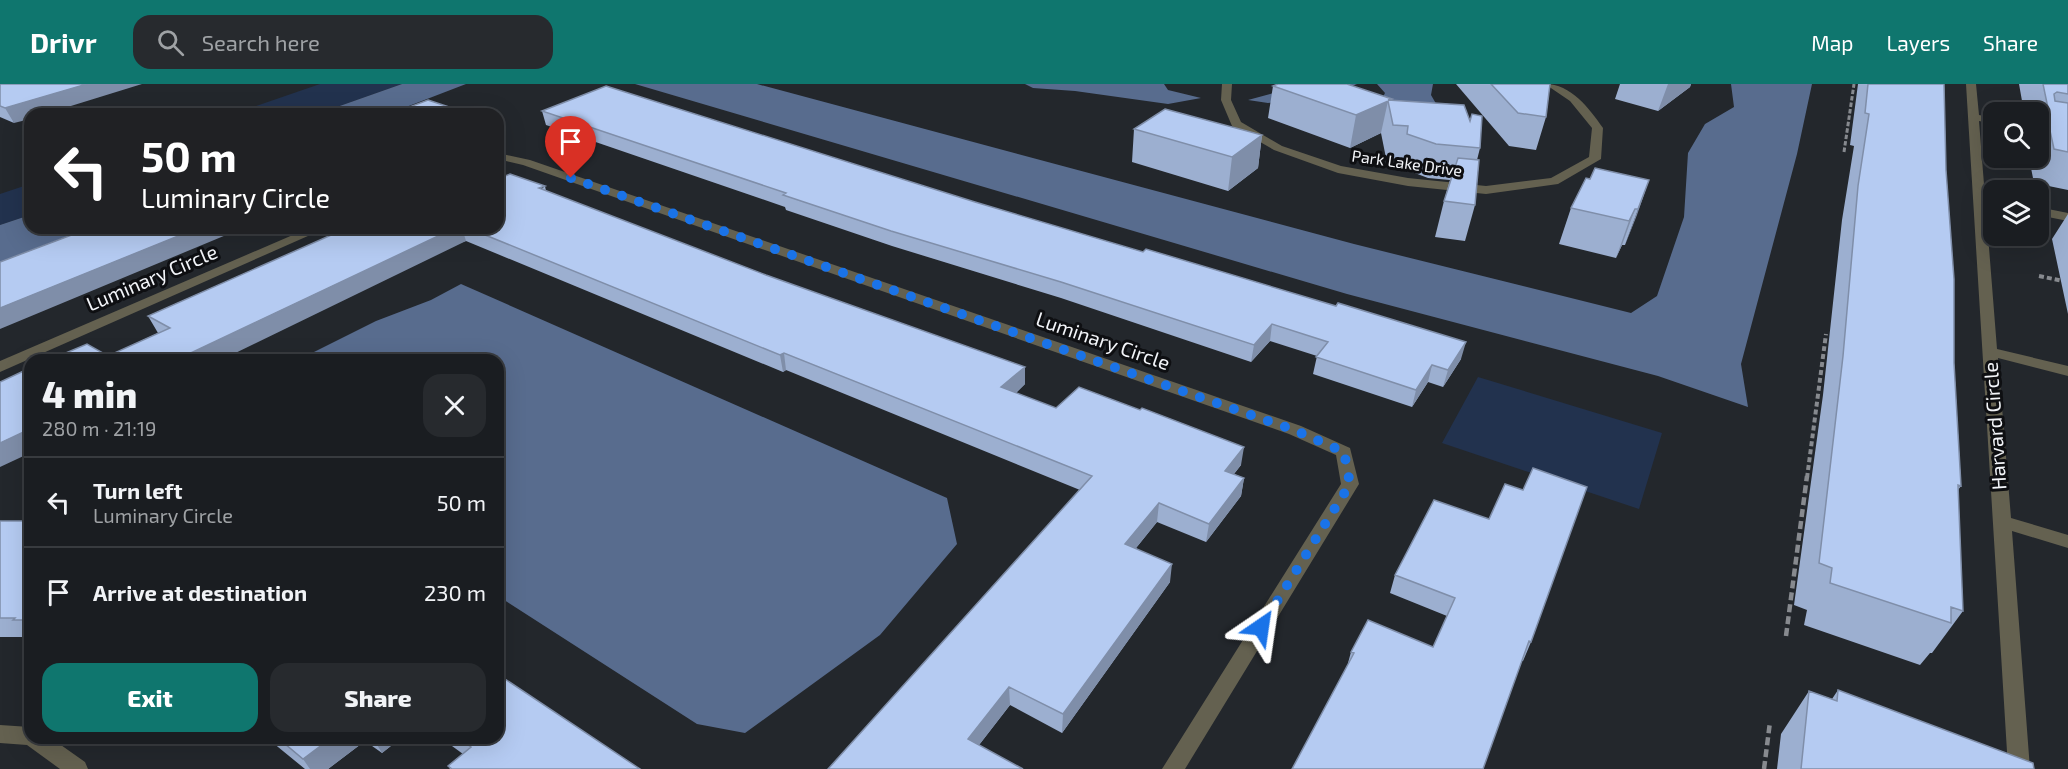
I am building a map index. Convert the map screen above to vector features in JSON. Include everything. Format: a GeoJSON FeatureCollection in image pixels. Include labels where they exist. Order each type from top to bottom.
{"type":"FeatureCollection","features":[{"type":"Feature","properties":{"kind":"street","name":"Park Lake Drive"},"geometry":{"type":"LineString","coordinates":[[1227,84],[1226,100],[1236,124],[1278,148],[1338,169],[1408,182],[1486,190],[1554,181],[1594,159],[1598,128],[1574,99],[1550,84]]}},
{"type":"Feature","properties":{"kind":"street","name":"Harvard Circle"},"geometry":{"type":"LineString","coordinates":[[1971,84],[1973,117],[1983,181]]}},
{"type":"Feature","properties":{"kind":"street"},"geometry":{"type":"LineString","coordinates":[[1973,117],[1983,119]]}},
{"type":"Feature","properties":{"kind":"street","name":"Luminary Circle"},"geometry":{"type":"LineString","coordinates":[[504,157],[526,162],[1272,422],[1344,452],[1350,484],[1173,769]]}},
{"type":"Feature","properties":{"kind":"street"},"geometry":{"type":"LineString","coordinates":[[2049,213],[2068,217]]}},
{"type":"Feature","properties":{"kind":"street","name":"Luminary Circle"},"geometry":{"type":"LineString","coordinates":[[30,354],[306,234]]}},
{"type":"Feature","properties":{"kind":"street","name":"Harvard Circle"},"geometry":{"type":"LineString","coordinates":[[1987,246],[1990,352],[2021,768],[1998,760]]}},
{"type":"Feature","properties":{"kind":"street"},"geometry":{"type":"LineString","coordinates":[[1990,352],[2068,370]]}},
{"type":"Feature","properties":{"kind":"street","name":"Luminary Circle"},"geometry":{"type":"LineString","coordinates":[[0,367],[24,357]]}},
{"type":"Feature","properties":{"kind":"street"},"geometry":{"type":"LineString","coordinates":[[2002,522],[2068,542]]}},
{"type":"Feature","properties":{"kind":"street"},"geometry":{"type":"LineString","coordinates":[[0,734],[24,736]]}},
{"type":"Feature","properties":{"kind":"street"},"geometry":{"type":"LineString","coordinates":[[42,744],[77,769]]}},
{"type":"Feature","properties":{"kind":"path"},"geometry":{"type":"LineString","coordinates":[[1844,152],[1854,84]]}},
{"type":"Feature","properties":{"kind":"path"},"geometry":{"type":"LineString","coordinates":[[2039,276],[2068,282]]}},
{"type":"Feature","properties":{"kind":"path"},"geometry":{"type":"LineString","coordinates":[[1786,636],[1826,334]]}},
{"type":"Feature","properties":{"kind":"path"},"geometry":{"type":"LineString","coordinates":[[1816,414],[1826,417]]}},
{"type":"Feature","properties":{"kind":"path"},"geometry":{"type":"LineString","coordinates":[[1803,511],[1814,514]]}},
{"type":"Feature","properties":{"kind":"path"},"geometry":{"type":"LineString","coordinates":[[1764,769],[1770,722]]}},
{"type":"Feature","properties":{"kind":"shaded area"},"geometry":{"type":"Polygon","coordinates":[[[320,84],[402,84],[334,108],[250,108],[320,84]]]}},
{"type":"Feature","properties":{"kind":"shaded area"},"geometry":{"type":"Polygon","coordinates":[[[402,84],[466,84],[404,108],[334,108],[402,84]]]}},
{"type":"Feature","properties":{"kind":"shaded area"},"geometry":{"type":"Polygon","coordinates":[[[635,84],[757,84],[1354,244],[1631,313],[1657,296],[1684,217],[1688,153],[1705,124],[1734,107],[1731,84],[1812,84],[1797,154],[1741,364],[1748,407],[1658,376],[1347,294],[635,84]]]}},
{"type":"Feature","properties":{"kind":"shaded area"},"geometry":{"type":"Polygon","coordinates":[[[1025,84],[1164,84],[1168,90],[1201,98],[1168,104],[1075,91],[1033,88],[1025,84]]]}},
{"type":"Feature","properties":{"kind":"shaded area"},"geometry":{"type":"Polygon","coordinates":[[[1357,84],[1345,89],[1381,101],[1385,93],[1377,84],[1433,84],[1431,95],[1442,114],[1294,100],[1268,103],[1248,100],[1292,88],[1357,84]]]}},
{"type":"Feature","properties":{"kind":"shaded area"},"geometry":{"type":"Polygon","coordinates":[[[24,186],[24,217],[0,225],[0,194],[24,186]]]}},
{"type":"Feature","properties":{"kind":"shaded area"},"geometry":{"type":"Polygon","coordinates":[[[24,217],[24,234],[73,234],[0,262],[0,225],[24,217]]]}},
{"type":"Feature","properties":{"kind":"shaded area"},"geometry":{"type":"Polygon","coordinates":[[[461,284],[947,498],[957,544],[880,635],[745,733],[697,724],[504,600],[504,354],[310,354],[376,321],[431,300],[461,284]]]}},
{"type":"Feature","properties":{"kind":"shaded area"},"geometry":{"type":"Polygon","coordinates":[[[1478,377],[1662,433],[1639,509],[1442,443],[1478,377]]]}},
{"type":"Feature","properties":{"kind":"building"},"geometry":{"type":"Polygon","coordinates":[[[0,84],[87,84],[5,108],[0,106],[0,84]]]}},
{"type":"Feature","properties":{"kind":"building"},"geometry":{"type":"Polygon","coordinates":[[[1278,84],[1347,84],[1392,99],[1388,100],[1464,105],[1470,121],[1472,114],[1482,116],[1480,148],[1436,144],[1407,134],[1408,126],[1393,125],[1388,101],[1356,115],[1273,86],[1278,84]]]}},
{"type":"Feature","properties":{"kind":"building"},"geometry":{"type":"Polygon","coordinates":[[[1491,84],[1550,84],[1546,117],[1518,113],[1491,84]]]}},
{"type":"Feature","properties":{"kind":"building"},"geometry":{"type":"Polygon","coordinates":[[[1868,84],[1944,84],[1946,170],[1954,279],[1954,363],[1961,486],[1958,485],[1963,611],[1951,607],[1951,623],[1830,583],[1832,568],[1819,563],[1843,356],[1858,186],[1869,114],[1865,113],[1868,84]]]}},
{"type":"Feature","properties":{"kind":"building"},"geometry":{"type":"Polygon","coordinates":[[[2043,84],[2068,84],[2068,94],[2057,92],[2054,94],[2055,101],[2068,103],[2068,152],[2054,149],[2049,126],[2049,102],[2047,102],[2043,84]]]}},
{"type":"Feature","properties":{"kind":"building"},"geometry":{"type":"Polygon","coordinates":[[[606,86],[975,202],[1143,252],[1146,249],[1336,306],[1338,303],[1466,342],[1448,370],[1432,365],[1416,390],[1316,357],[1328,342],[1272,324],[1254,345],[1061,282],[891,231],[542,111],[606,86]]]}},
{"type":"Feature","properties":{"kind":"building"},"geometry":{"type":"Polygon","coordinates":[[[428,100],[452,108],[407,108],[428,100]]]}},
{"type":"Feature","properties":{"kind":"building"},"geometry":{"type":"Polygon","coordinates":[[[1165,109],[1262,135],[1232,157],[1134,129],[1165,109]]]}},
{"type":"Feature","properties":{"kind":"building"},"geometry":{"type":"Polygon","coordinates":[[[1458,158],[1479,160],[1475,205],[1444,201],[1458,158]]]}},
{"type":"Feature","properties":{"kind":"building"},"geometry":{"type":"Polygon","coordinates":[[[1595,168],[1649,180],[1638,209],[1635,209],[1629,221],[1571,208],[1586,178],[1590,179],[1595,168]]]}},
{"type":"Feature","properties":{"kind":"building"},"geometry":{"type":"Polygon","coordinates":[[[510,174],[545,186],[539,188],[766,275],[1025,367],[1001,387],[1056,408],[1079,387],[1244,447],[1225,471],[1244,478],[1209,524],[1159,503],[1125,544],[1172,564],[1063,714],[1009,687],[968,739],[1023,769],[828,769],[1092,476],[784,353],[780,355],[483,234],[504,234],[504,176],[510,174]]]}},
{"type":"Feature","properties":{"kind":"building"},"geometry":{"type":"Polygon","coordinates":[[[74,234],[183,234],[0,308],[0,262],[74,234]]]}},
{"type":"Feature","properties":{"kind":"building"},"geometry":{"type":"Polygon","coordinates":[[[333,234],[442,234],[189,354],[112,354],[170,328],[148,316],[333,234]]]}},
{"type":"Feature","properties":{"kind":"building"},"geometry":{"type":"Polygon","coordinates":[[[87,344],[104,354],[63,354],[87,344]]]}},
{"type":"Feature","properties":{"kind":"building"},"geometry":{"type":"Polygon","coordinates":[[[24,371],[24,432],[0,443],[0,382],[24,371]]]}},
{"type":"Feature","properties":{"kind":"building"},"geometry":{"type":"Polygon","coordinates":[[[1533,468],[1587,487],[1483,769],[1292,769],[1354,653],[1351,652],[1368,620],[1433,647],[1455,598],[1395,575],[1434,500],[1489,519],[1505,484],[1523,490],[1533,468]]]}},
{"type":"Feature","properties":{"kind":"building"},"geometry":{"type":"Polygon","coordinates":[[[0,521],[24,521],[24,620],[0,618],[0,521]]]}},
{"type":"Feature","properties":{"kind":"building"},"geometry":{"type":"Polygon","coordinates":[[[504,678],[640,769],[452,769],[448,766],[471,747],[467,744],[504,744],[504,678]]]}},
{"type":"Feature","properties":{"kind":"building"},"geometry":{"type":"Polygon","coordinates":[[[1838,690],[2033,763],[2034,769],[1801,769],[1809,691],[1837,701],[1838,690]]]}},
{"type":"Feature","properties":{"kind":"building"},"geometry":{"type":"Polygon","coordinates":[[[285,744],[323,744],[303,759],[285,744]]]}},
{"type":"Feature","properties":{"kind":"route"},"geometry":{"type":"LineString","coordinates":[[571,178],[1294,430],[1344,452],[1350,484],[1261,627]]}}]}
